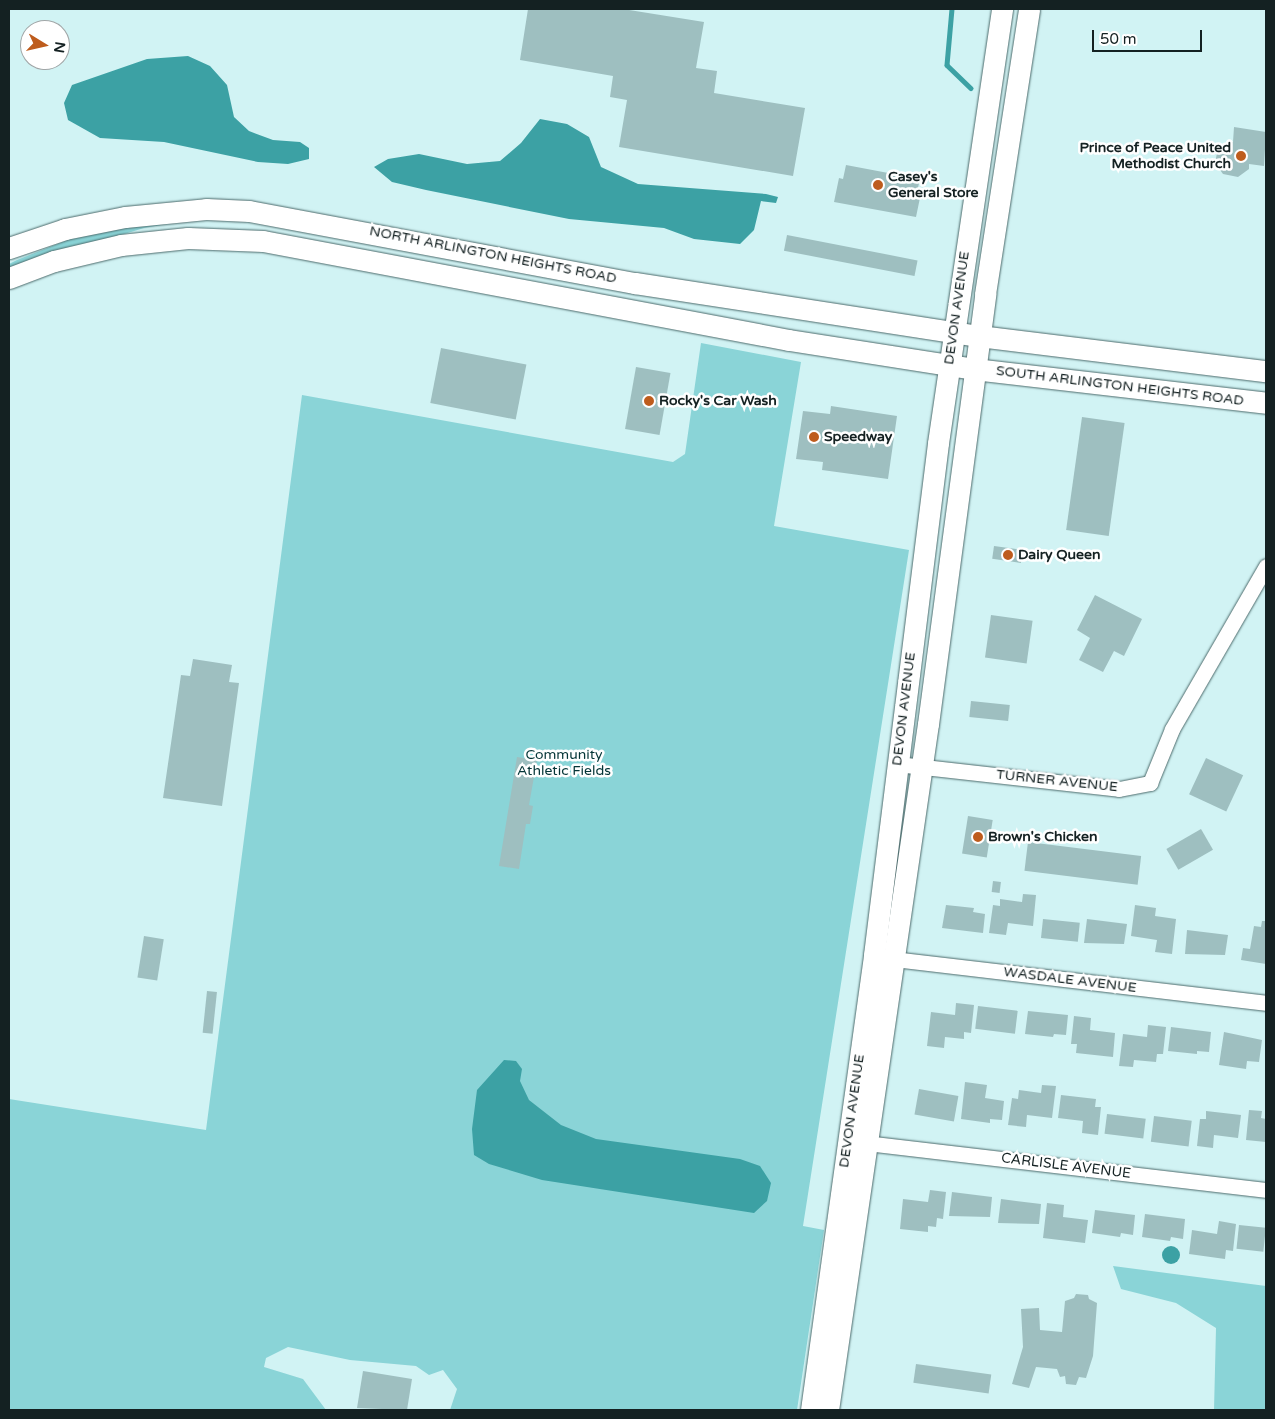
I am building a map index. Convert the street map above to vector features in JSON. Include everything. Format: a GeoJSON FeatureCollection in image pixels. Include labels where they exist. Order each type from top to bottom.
{"type":"FeatureCollection","features":[{"type":"Feature","properties":{"kind":"main road","name":"DEVON AVENUE"},"geometry":{"type":"LineString","coordinates":[[828,1410],[866,1143],[883,957],[897,764],[953,332],[1002,9]]}},
{"type":"Feature","properties":{"kind":"main road","name":"DEVON AVENUE"},"geometry":{"type":"LineString","coordinates":[[811,1410],[883,957],[922,766],[974,369],[1029,9]]}},
{"type":"Feature","properties":{"kind":"main road","name":"NORTH ARLINGTON HEIGHTS ROAD"},"geometry":{"type":"LineString","coordinates":[[9,248],[66,229],[125,217],[197,210],[249,211],[635,282],[979,336]]}},
{"type":"Feature","properties":{"kind":"main road","name":"NORTH ARLINGTON HEIGHTS ROAD"},"geometry":{"type":"LineString","coordinates":[[9,278],[54,261],[121,245],[188,238],[242,239],[325,251],[789,340],[974,369]]}},
{"type":"Feature","properties":{"kind":"main road"},"geometry":{"type":"LineString","coordinates":[[979,336],[1266,371]]}},
{"type":"Feature","properties":{"kind":"main road","name":"SOUTH ARLINGTON HEIGHTS ROAD"},"geometry":{"type":"LineString","coordinates":[[974,369],[1266,403]]}},
{"type":"Feature","properties":{"kind":"street","name":"TURNER AVENUE"},"geometry":{"type":"LineString","coordinates":[[897,764],[1119,789],[1150,782],[1172,729],[1266,566]]}},
{"type":"Feature","properties":{"kind":"street","name":"WASDALE AVENUE"},"geometry":{"type":"LineString","coordinates":[[883,957],[1266,1003]]}},
{"type":"Feature","properties":{"kind":"street","name":"CARLISLE AVENUE"},"geometry":{"type":"LineString","coordinates":[[866,1143],[1266,1190]]}},
{"type":"Feature","properties":{"kind":"green space"},"geometry":{"type":"Polygon","coordinates":[[[179,222],[144,228],[9,269],[9,264],[17,260],[80,235],[116,227],[179,222]]]}},
{"type":"Feature","properties":{"kind":"green space","name":"Community Athletic Fields"},"geometry":{"type":"Polygon","coordinates":[[[701,343],[801,362],[774,526],[909,550],[803,1226],[824,1230],[797,1410],[450,1410],[457,1389],[443,1370],[429,1375],[416,1366],[350,1360],[288,1347],[266,1358],[264,1367],[303,1379],[326,1410],[9,1410],[9,1099],[206,1130],[302,395],[673,462],[685,454],[701,343]]]}},
{"type":"Feature","properties":{"kind":"green space"},"geometry":{"type":"Polygon","coordinates":[[[1113,1266],[1266,1286],[1266,1410],[1214,1410],[1216,1328],[1176,1303],[1121,1289],[1113,1266]]]}},
{"type":"Feature","properties":{"kind":"shaded area"},"geometry":{"type":"Polygon","coordinates":[[[188,56],[210,66],[227,85],[234,117],[249,131],[273,140],[300,142],[309,148],[309,159],[288,164],[258,162],[164,142],[100,138],[68,120],[64,103],[72,85],[147,59],[188,56]]]}},
{"type":"Feature","properties":{"kind":"shaded area"},"geometry":{"type":"Polygon","coordinates":[[[540,119],[567,124],[589,137],[601,167],[638,184],[766,194],[778,197],[776,203],[761,201],[754,230],[740,244],[694,239],[664,228],[569,219],[426,190],[392,182],[374,167],[388,159],[419,154],[467,164],[500,161],[521,143],[540,119]]]}},
{"type":"Feature","properties":{"kind":"shaded area"},"geometry":{"type":"Polygon","coordinates":[[[504,1060],[516,1061],[522,1069],[520,1081],[529,1100],[561,1125],[596,1139],[740,1159],[760,1166],[771,1183],[767,1201],[754,1213],[542,1180],[489,1164],[474,1155],[472,1129],[477,1090],[504,1060]]]}},
{"type":"Feature","properties":{"kind":"shaded area"},"geometry":{"type":"Polygon","coordinates":[[[1167,1246],[1175,1246],[1180,1251],[1178,1262],[1167,1264],[1162,1259],[1162,1251],[1167,1246]]]}},
{"type":"Feature","properties":{"kind":"building"},"geometry":{"type":"Polygon","coordinates":[[[528,9],[623,9],[704,22],[696,68],[717,71],[714,93],[805,108],[793,176],[619,147],[627,100],[610,97],[613,76],[520,60],[528,9]]]}},
{"type":"Feature","properties":{"kind":"building","name":"Prince of Peace United Methodist Church"},"geometry":{"type":"Polygon","coordinates":[[[1234,127],[1266,132],[1264,166],[1249,164],[1249,169],[1238,177],[1223,174],[1215,163],[1218,148],[1233,142],[1234,127]]]}},
{"type":"Feature","properties":{"kind":"building","name":"Casey's General Store"},"geometry":{"type":"Polygon","coordinates":[[[846,165],[920,179],[917,192],[921,193],[916,217],[834,202],[839,178],[843,179],[846,165]]]}},
{"type":"Feature","properties":{"kind":"building"},"geometry":{"type":"Polygon","coordinates":[[[787,235],[918,260],[915,276],[784,251],[787,235]]]}},
{"type":"Feature","properties":{"kind":"building"},"geometry":{"type":"Polygon","coordinates":[[[441,348],[526,365],[516,420],[430,403],[441,348]]]}},
{"type":"Feature","properties":{"kind":"building","name":"Rocky's Car Wash"},"geometry":{"type":"Polygon","coordinates":[[[636,367],[670,373],[660,435],[625,429],[636,367]]]}},
{"type":"Feature","properties":{"kind":"building","name":"Speedway"},"geometry":{"type":"Polygon","coordinates":[[[831,406],[897,416],[888,479],[822,470],[823,462],[796,459],[803,411],[830,414],[831,406]]]}},
{"type":"Feature","properties":{"kind":"building"},"geometry":{"type":"Polygon","coordinates":[[[1082,417],[1125,423],[1109,536],[1066,530],[1082,417]]]}},
{"type":"Feature","properties":{"kind":"building","name":"Dairy Queen"},"geometry":{"type":"Polygon","coordinates":[[[994,546],[1023,550],[1021,563],[992,559],[994,546]]]}},
{"type":"Feature","properties":{"kind":"building"},"geometry":{"type":"Polygon","coordinates":[[[1095,595],[1142,619],[1124,656],[1114,651],[1103,672],[1079,660],[1090,638],[1077,630],[1095,595]]]}},
{"type":"Feature","properties":{"kind":"building"},"geometry":{"type":"Polygon","coordinates":[[[991,615],[1033,621],[1027,663],[985,658],[991,615]]]}},
{"type":"Feature","properties":{"kind":"building"},"geometry":{"type":"Polygon","coordinates":[[[193,659],[232,665],[229,682],[239,683],[222,806],[163,798],[181,675],[190,676],[193,659]]]}},
{"type":"Feature","properties":{"kind":"building"},"geometry":{"type":"Polygon","coordinates":[[[971,701],[1010,705],[1008,721],[969,717],[971,701]]]}},
{"type":"Feature","properties":{"kind":"building"},"geometry":{"type":"Polygon","coordinates":[[[517,757],[537,760],[529,805],[533,806],[530,824],[526,824],[519,869],[499,866],[517,757]]]}},
{"type":"Feature","properties":{"kind":"building"},"geometry":{"type":"Polygon","coordinates":[[[1206,758],[1243,775],[1226,812],[1189,794],[1206,758]]]}},
{"type":"Feature","properties":{"kind":"building","name":"Brown's Chicken"},"geometry":{"type":"Polygon","coordinates":[[[968,816],[993,820],[987,857],[962,854],[968,816]]]}},
{"type":"Feature","properties":{"kind":"building"},"geometry":{"type":"Polygon","coordinates":[[[1201,829],[1213,850],[1178,870],[1166,849],[1201,829]]]}},
{"type":"Feature","properties":{"kind":"building"},"geometry":{"type":"Polygon","coordinates":[[[1028,842],[1141,856],[1138,885],[1024,871],[1028,842]]]}},
{"type":"Feature","properties":{"kind":"building"},"geometry":{"type":"Polygon","coordinates":[[[993,881],[1001,882],[1000,893],[992,892],[993,881]]]}},
{"type":"Feature","properties":{"kind":"building"},"geometry":{"type":"Polygon","coordinates":[[[1023,894],[1036,895],[1033,926],[1008,923],[1006,935],[989,933],[993,905],[1000,906],[1000,899],[1022,902],[1023,894]]]}},
{"type":"Feature","properties":{"kind":"building"},"geometry":{"type":"Polygon","coordinates":[[[946,905],[974,908],[973,912],[985,914],[983,933],[942,928],[946,905]]]}},
{"type":"Feature","properties":{"kind":"building"},"geometry":{"type":"Polygon","coordinates":[[[1135,905],[1156,908],[1155,916],[1176,919],[1172,954],[1155,952],[1157,940],[1131,936],[1135,905]]]}},
{"type":"Feature","properties":{"kind":"building"},"geometry":{"type":"Polygon","coordinates":[[[1043,919],[1080,923],[1078,942],[1041,938],[1043,919]]]}},
{"type":"Feature","properties":{"kind":"building"},"geometry":{"type":"Polygon","coordinates":[[[1087,919],[1127,924],[1124,944],[1084,943],[1087,919]]]}},
{"type":"Feature","properties":{"kind":"building"},"geometry":{"type":"Polygon","coordinates":[[[1262,921],[1266,921],[1266,964],[1241,960],[1243,948],[1250,949],[1254,926],[1261,927],[1262,921]]]}},
{"type":"Feature","properties":{"kind":"building"},"geometry":{"type":"Polygon","coordinates":[[[1187,930],[1228,935],[1225,955],[1185,954],[1187,930]]]}},
{"type":"Feature","properties":{"kind":"building"},"geometry":{"type":"Polygon","coordinates":[[[144,936],[164,939],[157,981],[137,977],[144,936]]]}},
{"type":"Feature","properties":{"kind":"building"},"geometry":{"type":"Polygon","coordinates":[[[207,991],[217,992],[213,1034],[203,1033],[207,991]]]}},
{"type":"Feature","properties":{"kind":"building"},"geometry":{"type":"Polygon","coordinates":[[[956,1003],[974,1005],[971,1033],[964,1032],[964,1039],[945,1037],[944,1048],[927,1046],[931,1012],[955,1015],[956,1003]]]}},
{"type":"Feature","properties":{"kind":"building"},"geometry":{"type":"Polygon","coordinates":[[[978,1006],[1018,1011],[1015,1034],[975,1029],[978,1006]]]}},
{"type":"Feature","properties":{"kind":"building"},"geometry":{"type":"Polygon","coordinates":[[[1028,1011],[1068,1015],[1066,1035],[1054,1034],[1053,1037],[1025,1034],[1028,1011]]]}},
{"type":"Feature","properties":{"kind":"building"},"geometry":{"type":"Polygon","coordinates":[[[1074,1016],[1091,1018],[1090,1030],[1115,1033],[1113,1057],[1076,1053],[1077,1044],[1071,1044],[1074,1016]]]}},
{"type":"Feature","properties":{"kind":"building"},"geometry":{"type":"Polygon","coordinates":[[[1148,1025],[1166,1027],[1163,1054],[1157,1054],[1156,1062],[1134,1060],[1133,1067],[1119,1066],[1123,1034],[1147,1037],[1148,1025]]]}},
{"type":"Feature","properties":{"kind":"building"},"geometry":{"type":"Polygon","coordinates":[[[1171,1027],[1211,1032],[1209,1052],[1197,1051],[1197,1054],[1168,1051],[1171,1027]]]}},
{"type":"Feature","properties":{"kind":"building"},"geometry":{"type":"Polygon","coordinates":[[[1224,1032],[1262,1040],[1259,1062],[1247,1061],[1246,1069],[1219,1065],[1224,1032]]]}},
{"type":"Feature","properties":{"kind":"building"},"geometry":{"type":"Polygon","coordinates":[[[965,1082],[987,1085],[985,1098],[1004,1101],[1002,1120],[990,1119],[990,1123],[961,1119],[965,1082]]]}},
{"type":"Feature","properties":{"kind":"building"},"geometry":{"type":"Polygon","coordinates":[[[1042,1085],[1056,1086],[1052,1118],[1027,1115],[1026,1127],[1008,1125],[1012,1098],[1018,1099],[1019,1090],[1041,1093],[1042,1085]]]}},
{"type":"Feature","properties":{"kind":"building"},"geometry":{"type":"Polygon","coordinates":[[[919,1089],[958,1096],[954,1122],[914,1115],[919,1089]]]}},
{"type":"Feature","properties":{"kind":"building"},"geometry":{"type":"Polygon","coordinates":[[[1061,1095],[1096,1099],[1095,1107],[1101,1107],[1098,1135],[1082,1133],[1083,1121],[1058,1118],[1061,1095]]]}},
{"type":"Feature","properties":{"kind":"building"},"geometry":{"type":"Polygon","coordinates":[[[1249,1110],[1262,1111],[1261,1118],[1266,1119],[1266,1142],[1246,1140],[1249,1110]]]}},
{"type":"Feature","properties":{"kind":"building"},"geometry":{"type":"Polygon","coordinates":[[[1206,1111],[1241,1115],[1238,1138],[1214,1135],[1213,1148],[1197,1146],[1200,1119],[1206,1119],[1206,1111]]]}},
{"type":"Feature","properties":{"kind":"building"},"geometry":{"type":"Polygon","coordinates":[[[1107,1114],[1146,1119],[1143,1139],[1105,1134],[1107,1114]]]}},
{"type":"Feature","properties":{"kind":"building"},"geometry":{"type":"Polygon","coordinates":[[[1154,1116],[1192,1121],[1189,1146],[1151,1142],[1154,1116]]]}},
{"type":"Feature","properties":{"kind":"building"},"geometry":{"type":"Polygon","coordinates":[[[930,1190],[946,1192],[943,1219],[937,1218],[936,1227],[928,1226],[928,1232],[900,1229],[903,1199],[928,1202],[930,1190]]]}},
{"type":"Feature","properties":{"kind":"building"},"geometry":{"type":"Polygon","coordinates":[[[952,1192],[992,1197],[990,1217],[949,1216],[952,1192]]]}},
{"type":"Feature","properties":{"kind":"building"},"geometry":{"type":"Polygon","coordinates":[[[1001,1199],[1041,1204],[1039,1224],[998,1223],[1001,1199]]]}},
{"type":"Feature","properties":{"kind":"building"},"geometry":{"type":"Polygon","coordinates":[[[1047,1203],[1064,1205],[1063,1217],[1088,1220],[1085,1243],[1043,1238],[1047,1203]]]}},
{"type":"Feature","properties":{"kind":"building"},"geometry":{"type":"Polygon","coordinates":[[[1095,1210],[1135,1215],[1133,1235],[1121,1233],[1120,1237],[1092,1233],[1095,1210]]]}},
{"type":"Feature","properties":{"kind":"building"},"geometry":{"type":"Polygon","coordinates":[[[1145,1214],[1185,1219],[1183,1239],[1171,1237],[1170,1241],[1142,1237],[1145,1214]]]}},
{"type":"Feature","properties":{"kind":"building"},"geometry":{"type":"Polygon","coordinates":[[[1219,1221],[1236,1224],[1233,1251],[1226,1250],[1225,1259],[1189,1254],[1192,1230],[1217,1234],[1219,1221]]]}},
{"type":"Feature","properties":{"kind":"building"},"geometry":{"type":"Polygon","coordinates":[[[1239,1225],[1266,1228],[1263,1252],[1236,1249],[1239,1225]]]}},
{"type":"Feature","properties":{"kind":"building"},"geometry":{"type":"Polygon","coordinates":[[[1076,1294],[1088,1295],[1089,1299],[1097,1303],[1093,1356],[1086,1378],[1079,1377],[1076,1385],[1066,1384],[1065,1376],[1060,1377],[1057,1369],[1036,1367],[1029,1388],[1012,1384],[1023,1347],[1021,1309],[1039,1308],[1040,1330],[1062,1332],[1065,1301],[1074,1298],[1076,1294]]]}},
{"type":"Feature","properties":{"kind":"building"},"geometry":{"type":"Polygon","coordinates":[[[916,1364],[991,1375],[989,1393],[913,1383],[916,1364]]]}},
{"type":"Feature","properties":{"kind":"building"},"geometry":{"type":"Polygon","coordinates":[[[363,1371],[412,1379],[407,1410],[357,1408],[363,1371]]]}},
{"type":"Feature","properties":{"kind":"waterway"},"geometry":{"type":"LineString","coordinates":[[952,9],[947,65],[971,88]]}},
{"type":"Feature","properties":{"kind":"place","name":"Prince of Peace United Methodist Church"},"geometry":{"type":"Point","coordinates":[1241,156]}},
{"type":"Feature","properties":{"kind":"place","name":"Casey's General Store"},"geometry":{"type":"Point","coordinates":[878,185]}},
{"type":"Feature","properties":{"kind":"place","name":"Rocky's Car Wash"},"geometry":{"type":"Point","coordinates":[649,401]}},
{"type":"Feature","properties":{"kind":"place","name":"Speedway"},"geometry":{"type":"Point","coordinates":[814,437]}},
{"type":"Feature","properties":{"kind":"place","name":"Dairy Queen"},"geometry":{"type":"Point","coordinates":[1008,555]}},
{"type":"Feature","properties":{"kind":"place","name":"Brown's Chicken"},"geometry":{"type":"Point","coordinates":[978,837]}}]}
